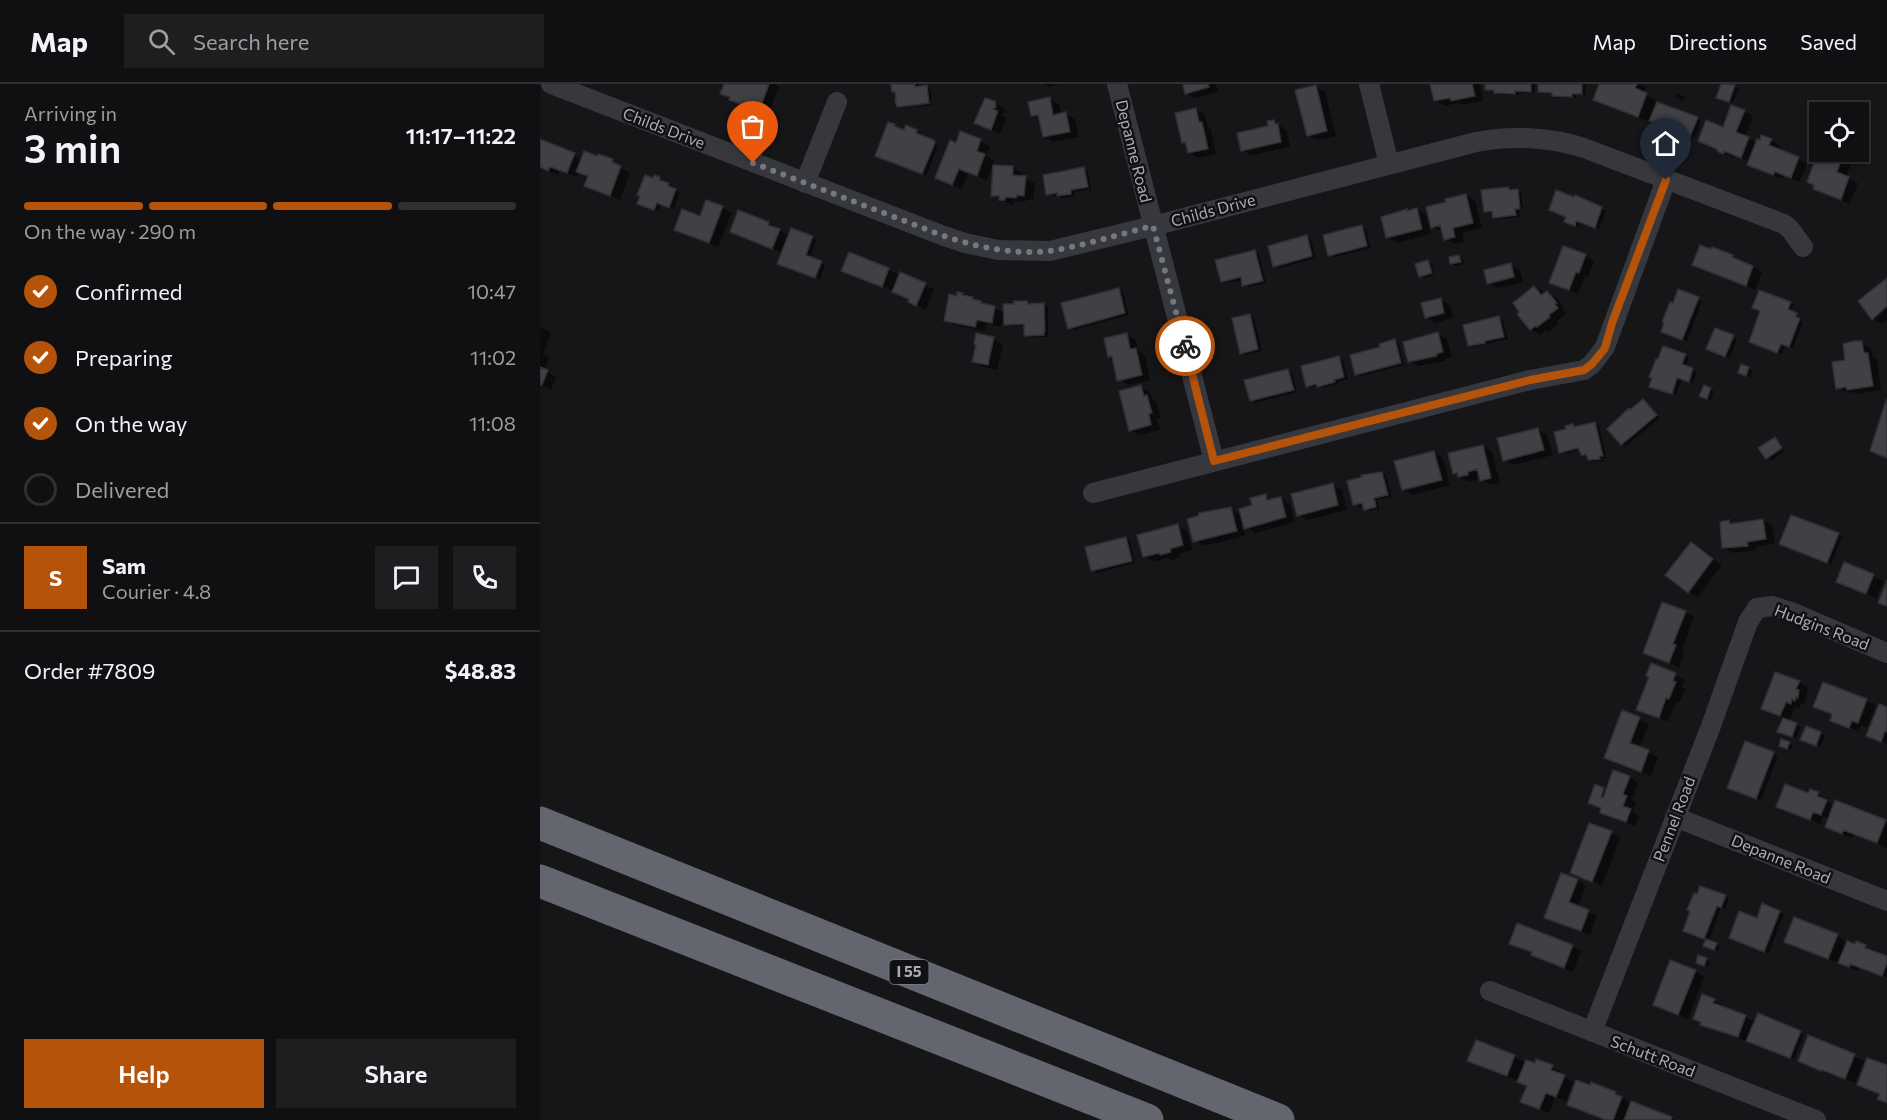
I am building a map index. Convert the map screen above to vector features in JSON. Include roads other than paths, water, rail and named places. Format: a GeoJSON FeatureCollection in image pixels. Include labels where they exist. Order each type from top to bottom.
{"type":"FeatureCollection","features":[{"type":"Feature","properties":{"kind":"highway","name":"I 55"},"geometry":{"type":"LineString","coordinates":[[540,823],[1278,1120]]}},
{"type":"Feature","properties":{"kind":"highway"},"geometry":{"type":"LineString","coordinates":[[540,881],[1147,1120]]}},
{"type":"Feature","properties":{"kind":"street","name":"Childs Drive"},"geometry":{"type":"LineString","coordinates":[[551,84],[944,236],[998,250],[1050,250],[1153,226],[1493,138],[1525,138],[1573,145],[1784,224],[1803,247]]}},
{"type":"Feature","properties":{"kind":"street","name":"Depanne Road"},"geometry":{"type":"LineString","coordinates":[[1117,84],[1214,461]]}},
{"type":"Feature","properties":{"kind":"street"},"geometry":{"type":"LineString","coordinates":[[1369,84],[1389,164]]}},
{"type":"Feature","properties":{"kind":"street"},"geometry":{"type":"LineString","coordinates":[[805,183],[837,102]]}},
{"type":"Feature","properties":{"kind":"street"},"geometry":{"type":"LineString","coordinates":[[1093,493],[1537,378],[1584,370],[1605,348],[1612,323],[1666,180]]}},
{"type":"Feature","properties":{"kind":"street","name":"Hudgins Road"},"geometry":{"type":"LineString","coordinates":[[1756,608],[1772,606],[1791,612],[1887,653]]}},
{"type":"Feature","properties":{"kind":"street","name":"Pennel Road"},"geometry":{"type":"LineString","coordinates":[[1592,1032],[1711,726],[1748,622],[1756,608]]}},
{"type":"Feature","properties":{"kind":"street","name":"Depanne Road"},"geometry":{"type":"LineString","coordinates":[[1675,817],[1887,901]]}},
{"type":"Feature","properties":{"kind":"street","name":"Schutt Road"},"geometry":{"type":"LineString","coordinates":[[1490,991],[1816,1120]]}}]}
